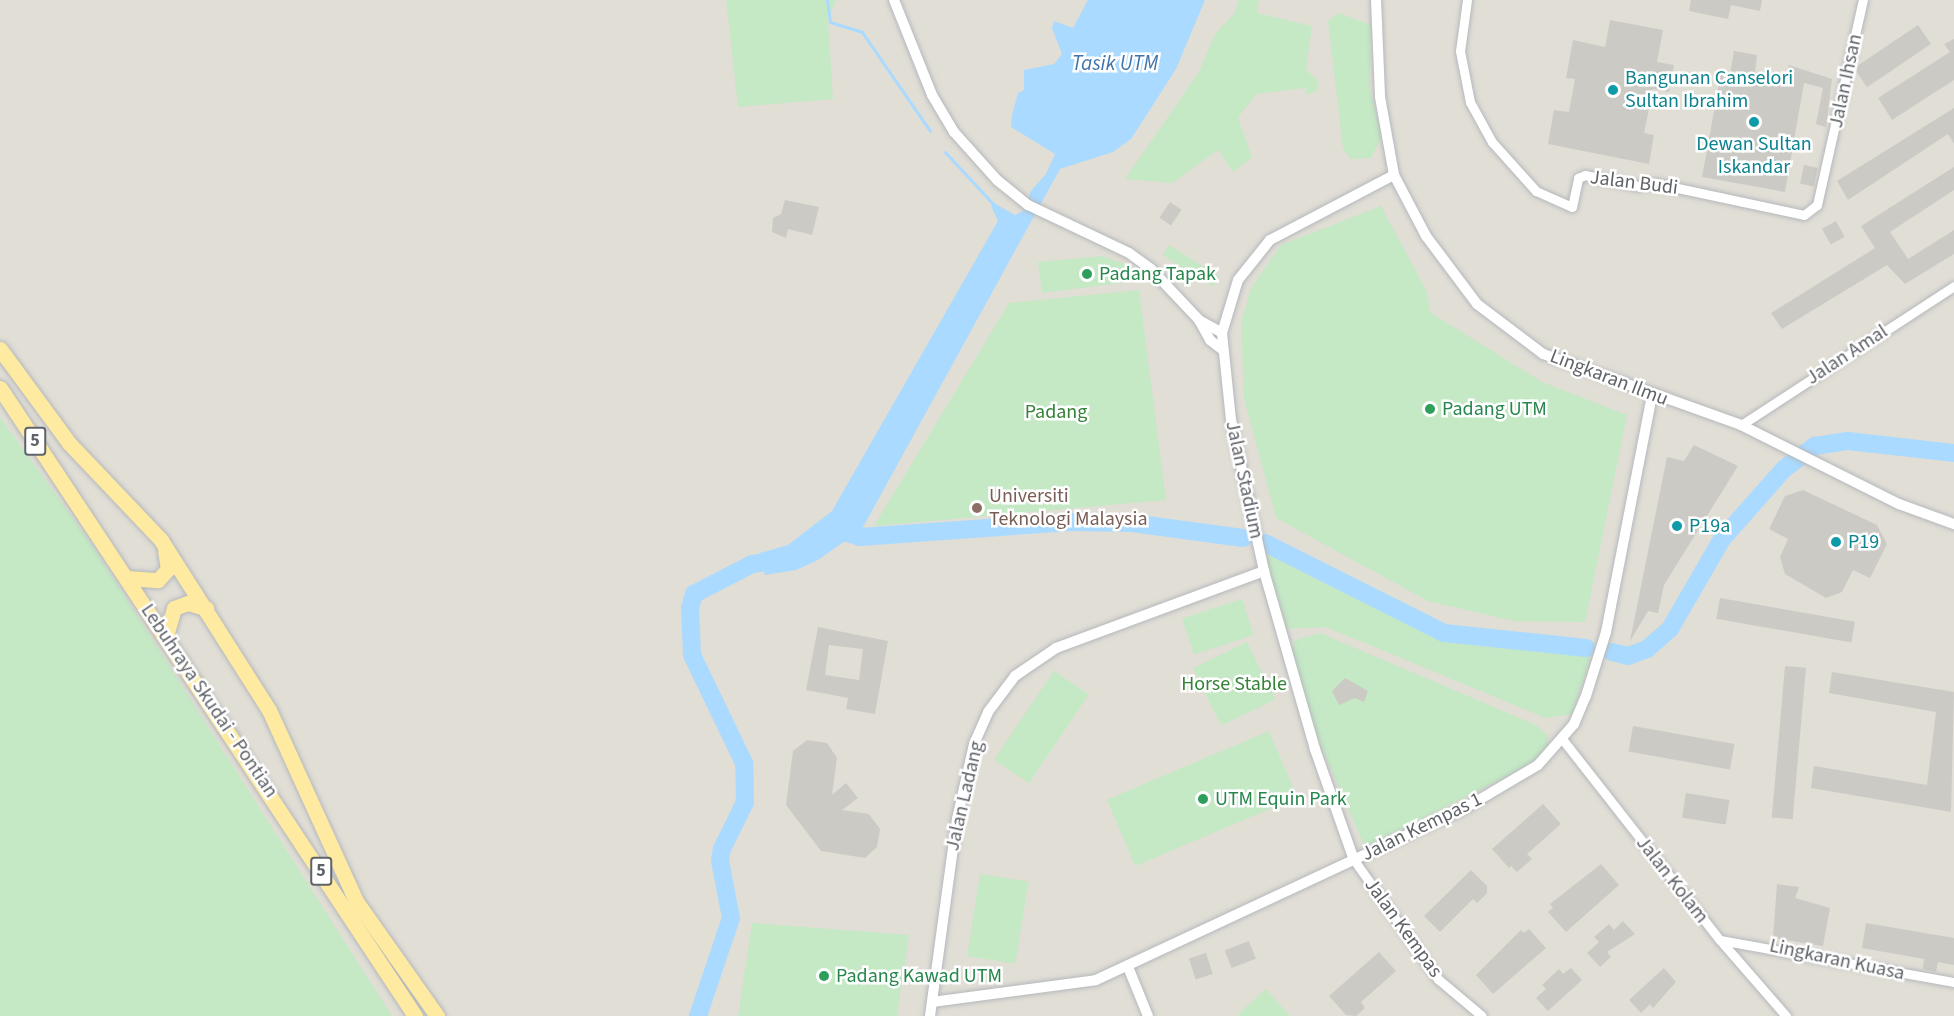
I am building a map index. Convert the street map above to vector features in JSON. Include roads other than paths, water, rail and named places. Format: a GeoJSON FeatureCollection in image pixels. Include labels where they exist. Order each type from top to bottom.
{"type":"FeatureCollection","features":[{"type":"Feature","properties":{"kind":"highway","name":"Lebuhraya Skudai - Pontian"},"geometry":{"type":"LineString","coordinates":[[0,349],[69,442],[161,540],[269,710],[356,901],[437,1016]]}},
{"type":"Feature","properties":{"kind":"highway","name":"Lebuhraya Skudai - Pontian"},"geometry":{"type":"LineString","coordinates":[[0,388],[415,1016]]}},
{"type":"Feature","properties":{"kind":"highway"},"geometry":{"type":"LineString","coordinates":[[127,578],[151,582],[165,575],[168,558],[161,540]]}},
{"type":"Feature","properties":{"kind":"highway"},"geometry":{"type":"LineString","coordinates":[[166,636],[174,608],[188,603],[206,609]]}},
{"type":"Feature","properties":{"kind":"street"},"geometry":{"type":"LineString","coordinates":[[894,0],[932,95],[954,132],[1014,196],[1044,213],[1129,253],[1151,269],[1198,320],[1209,340],[1223,350]]}},
{"type":"Feature","properties":{"kind":"street","name":"Lingkaran Ilmu"},"geometry":{"type":"LineString","coordinates":[[1376,0],[1380,97],[1394,175],[1426,237],[1477,304],[1543,354],[1652,396],[1741,425],[1813,462],[1954,524]]}},
{"type":"Feature","properties":{"kind":"street","name":"Jalan Budi"},"geometry":{"type":"LineString","coordinates":[[1467,0],[1460,51],[1470,102],[1491,142],[1520,176],[1559,203],[1572,207],[1578,178],[1585,175],[1638,186],[1654,183],[1804,215],[1817,205],[1828,162]]}},
{"type":"Feature","properties":{"kind":"street","name":"Jalan Ihsan"},"geometry":{"type":"LineString","coordinates":[[1828,162],[1863,0]]}},
{"type":"Feature","properties":{"kind":"street","name":"Jalan Stadium"},"geometry":{"type":"LineString","coordinates":[[1354,860],[1315,749],[1264,571],[1231,420],[1222,333],[1238,280],[1270,240],[1394,175]]}},
{"type":"Feature","properties":{"kind":"street","name":"Jalan Amal"},"geometry":{"type":"LineString","coordinates":[[1741,425],[1954,286]]}},
{"type":"Feature","properties":{"kind":"street"},"geometry":{"type":"LineString","coordinates":[[1198,320],[1222,333]]}},
{"type":"Feature","properties":{"kind":"street","name":"Jalan Kempas 1"},"geometry":{"type":"LineString","coordinates":[[932,1002],[1070,987],[1128,967],[1467,807],[1538,765],[1563,740],[1586,696],[1606,632],[1652,396]]}},
{"type":"Feature","properties":{"kind":"street","name":"Jalan Ladang"},"geometry":{"type":"LineString","coordinates":[[930,1016],[957,819],[974,744],[988,712],[1015,676],[1056,648],[1264,571]]}},
{"type":"Feature","properties":{"kind":"street","name":"Jalan Kolam"},"geometry":{"type":"LineString","coordinates":[[1563,740],[1720,940],[1786,1016]]}},
{"type":"Feature","properties":{"kind":"street","name":"Jalan Kempas"},"geometry":{"type":"LineString","coordinates":[[1354,860],[1438,979],[1482,1016]]}},
{"type":"Feature","properties":{"kind":"street","name":"Lingkaran Kuasa"},"geometry":{"type":"LineString","coordinates":[[1720,940],[1954,982]]}},
{"type":"Feature","properties":{"kind":"street"},"geometry":{"type":"LineString","coordinates":[[1128,967],[1148,1016]]}},
{"type":"Feature","properties":{"kind":"water","name":"Tasik UTM"},"geometry":{"type":"Polygon","coordinates":[[[1088,0],[1205,0],[1176,69],[1131,139],[1113,152],[1060,169],[862,529],[818,560],[796,570],[765,575],[760,553],[788,545],[832,511],[998,221],[991,206],[994,203],[1015,215],[1023,211],[1031,191],[1046,174],[1055,154],[1011,127],[1012,115],[1018,93],[1024,90],[1024,70],[1054,64],[1062,54],[1052,28],[1054,21],[1073,28],[1088,0]]]}},
{"type":"Feature","properties":{"kind":"waterway"},"geometry":{"type":"LineString","coordinates":[[827,0],[830,22],[862,32],[930,131]]}},
{"type":"Feature","properties":{"kind":"waterway"},"geometry":{"type":"LineString","coordinates":[[945,152],[994,205]]}},
{"type":"Feature","properties":{"kind":"waterway"},"geometry":{"type":"LineString","coordinates":[[1612,652],[1628,656],[1647,649],[1670,629],[1722,539],[1784,469],[1815,446],[1848,441],[1954,453]]}},
{"type":"Feature","properties":{"kind":"waterway"},"geometry":{"type":"LineString","coordinates":[[832,534],[837,530],[860,537],[1070,522],[1132,523],[1243,538]]}},
{"type":"Feature","properties":{"kind":"waterway"},"geometry":{"type":"LineString","coordinates":[[1265,543],[1444,633],[1586,648]]}},
{"type":"Feature","properties":{"kind":"waterway"},"geometry":{"type":"LineString","coordinates":[[698,1016],[731,918],[720,861],[722,849],[745,802],[744,763],[692,655],[690,608],[694,594],[752,564],[787,559]]}},
{"type":"Feature","properties":{"kind":"place","name":"Bangunan Canselori Sultan Ibrahim"},"geometry":{"type":"Point","coordinates":[1613,90]}},
{"type":"Feature","properties":{"kind":"place","name":"Dewan Sultan Iskandar"},"geometry":{"type":"Point","coordinates":[1754,122]}},
{"type":"Feature","properties":{"kind":"place","name":"Padang Tapak"},"geometry":{"type":"Point","coordinates":[1087,274]}},
{"type":"Feature","properties":{"kind":"place","name":"Padang UTM"},"geometry":{"type":"Point","coordinates":[1430,409]}},
{"type":"Feature","properties":{"kind":"place","name":"Universiti Teknologi Malaysia"},"geometry":{"type":"Point","coordinates":[977,508]}},
{"type":"Feature","properties":{"kind":"place","name":"P19a"},"geometry":{"type":"Point","coordinates":[1677,526]}},
{"type":"Feature","properties":{"kind":"place","name":"P19"},"geometry":{"type":"Point","coordinates":[1836,542]}},
{"type":"Feature","properties":{"kind":"place","name":"UTM Equin Park"},"geometry":{"type":"Point","coordinates":[1203,799]}},
{"type":"Feature","properties":{"kind":"place","name":"Padang Kawad UTM"},"geometry":{"type":"Point","coordinates":[824,976]}},
{"type":"Feature","properties":{"kind":"park label","name":"Padang"},"geometry":{"type":"Point","coordinates":[1056,412]}},
{"type":"Feature","properties":{"kind":"park label","name":"Horse Stable"},"geometry":{"type":"Point","coordinates":[1234,684]}}]}
